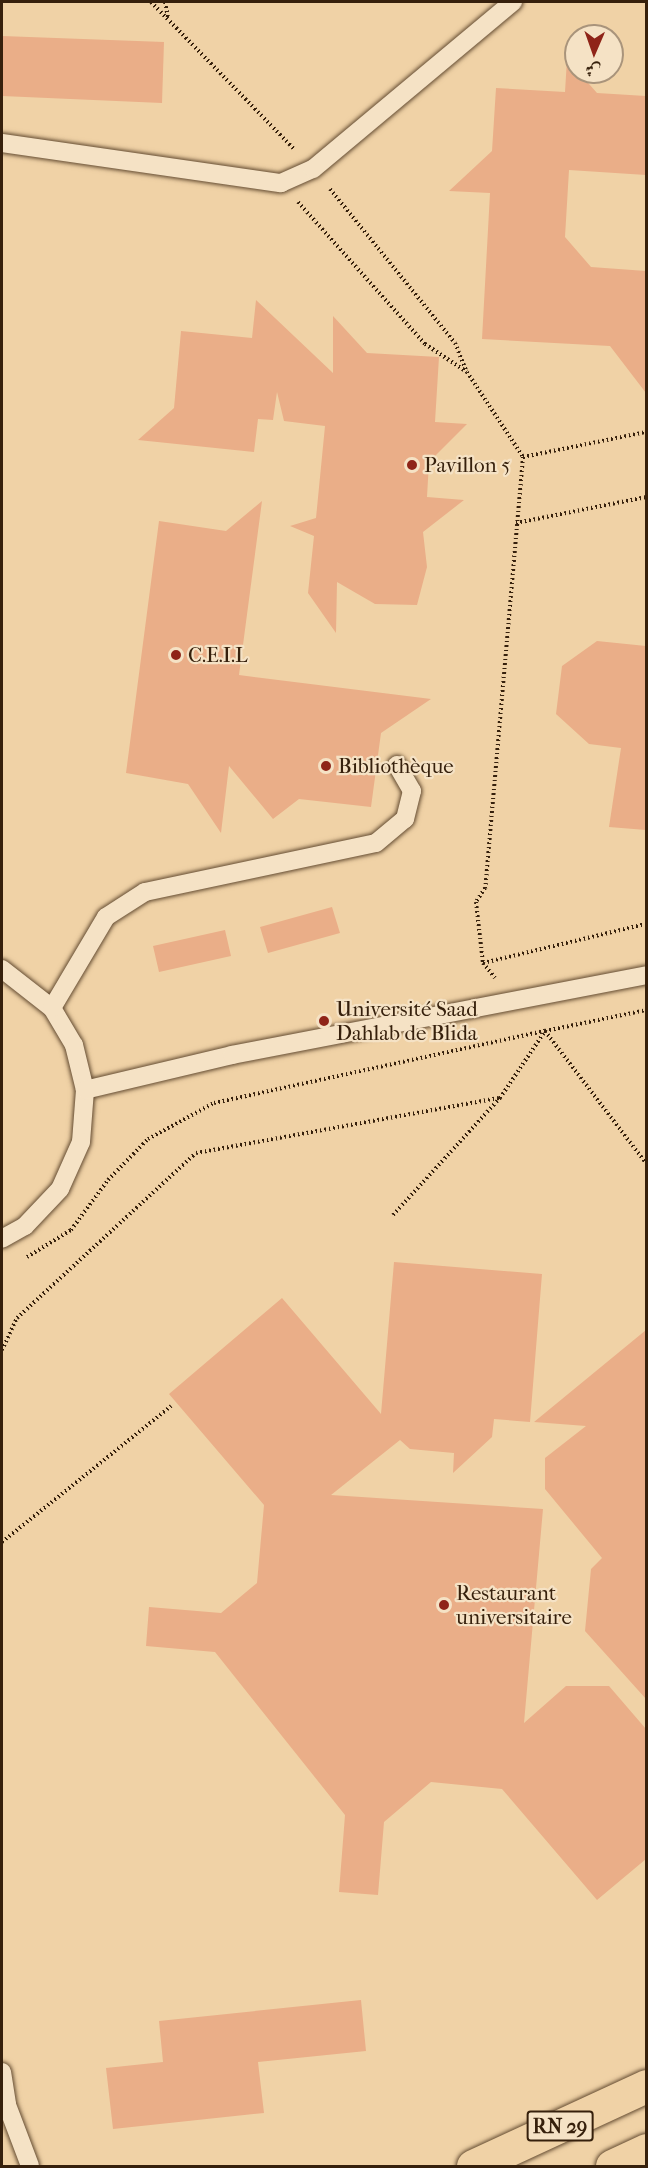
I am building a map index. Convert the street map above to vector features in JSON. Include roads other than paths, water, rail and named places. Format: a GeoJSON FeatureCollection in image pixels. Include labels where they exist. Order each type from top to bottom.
{"type":"FeatureCollection","features":[{"type":"Feature","properties":{"kind":"highway","name":"RN 29"},"geometry":{"type":"LineString","coordinates":[[473,2166],[646,2086]]}},
{"type":"Feature","properties":{"kind":"highway","name":"RN 29"},"geometry":{"type":"LineString","coordinates":[[612,2166],[646,2150]]}},
{"type":"Feature","properties":{"kind":"lane"},"geometry":{"type":"LineString","coordinates":[[2,143],[281,183],[313,169],[513,2]]}},
{"type":"Feature","properties":{"kind":"lane"},"geometry":{"type":"LineString","coordinates":[[52,1008],[106,917],[145,892],[376,843],[405,819],[412,791],[397,765]]}},
{"type":"Feature","properties":{"kind":"lane"},"geometry":{"type":"LineString","coordinates":[[2,1239],[25,1226],[60,1189],[81,1142],[85,1090],[74,1046],[52,1008],[3,968]]}},
{"type":"Feature","properties":{"kind":"lane"},"geometry":{"type":"LineString","coordinates":[[85,1090],[232,1055],[646,975]]}},
{"type":"Feature","properties":{"kind":"lane"},"geometry":{"type":"LineString","coordinates":[[2,2072],[7,2105],[30,2166]]}},
{"type":"Feature","properties":{"kind":"place","name":"Pavillon 5"},"geometry":{"type":"Point","coordinates":[412,465]}},
{"type":"Feature","properties":{"kind":"place","name":"C.E.I.L"},"geometry":{"type":"Point","coordinates":[176,655]}},
{"type":"Feature","properties":{"kind":"place","name":"Bibliothèque"},"geometry":{"type":"Point","coordinates":[326,766]}},
{"type":"Feature","properties":{"kind":"place","name":"Université Saad Dahlab de Blida"},"geometry":{"type":"Point","coordinates":[324,1021]}},
{"type":"Feature","properties":{"kind":"place","name":"Restaurant universitaire"},"geometry":{"type":"Point","coordinates":[444,1605]}}]}
